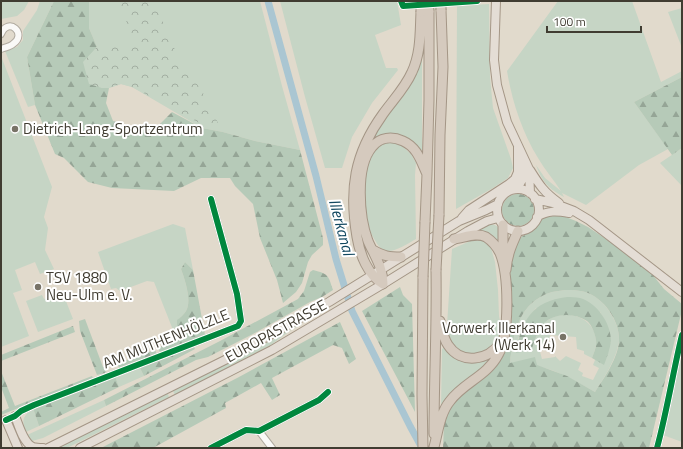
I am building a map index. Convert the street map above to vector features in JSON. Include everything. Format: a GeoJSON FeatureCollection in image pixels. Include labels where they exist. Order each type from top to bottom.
{"type":"FeatureCollection","features":[{"type":"Feature","properties":{"kind":"highway"},"geometry":{"type":"LineString","coordinates":[[421,1],[425,12],[429,91],[424,222],[422,448]]}},
{"type":"Feature","properties":{"kind":"highway"},"geometry":{"type":"LineString","coordinates":[[383,284],[372,275],[366,264],[358,242],[353,209],[354,179],[359,159],[372,130],[382,114],[408,81],[413,71],[417,59],[428,1]]}},
{"type":"Feature","properties":{"kind":"highway"},"geometry":{"type":"LineString","coordinates":[[434,447],[436,270],[443,67],[441,6]]}},
{"type":"Feature","properties":{"kind":"highway"},"geometry":{"type":"LineString","coordinates":[[383,284],[382,269],[362,220],[360,192],[366,157],[371,148],[378,142],[386,138],[393,138],[406,142],[413,148],[418,154],[427,174]]}},
{"type":"Feature","properties":{"kind":"highway"},"geometry":{"type":"LineString","coordinates":[[501,221],[502,263]]}},
{"type":"Feature","properties":{"kind":"highway"},"geometry":{"type":"LineString","coordinates":[[505,281],[508,254],[518,231]]}},
{"type":"Feature","properties":{"kind":"highway"},"geometry":{"type":"LineString","coordinates":[[434,447],[447,406],[462,388],[480,376],[494,362],[499,355],[507,324],[505,281],[500,253],[495,245],[485,237],[471,235],[454,239]]}},
{"type":"Feature","properties":{"kind":"highway"},"geometry":{"type":"LineString","coordinates":[[373,250],[382,255],[401,257]]}},
{"type":"Feature","properties":{"kind":"highway"},"geometry":{"type":"LineString","coordinates":[[436,304],[445,340],[453,351],[460,356],[472,359],[482,357],[495,349],[504,336]]}},
{"type":"Feature","properties":{"kind":"main road"},"geometry":{"type":"LineString","coordinates":[[496,1],[494,60],[497,85],[507,122],[537,183],[546,193],[566,208]]}},
{"type":"Feature","properties":{"kind":"main road"},"geometry":{"type":"LineString","coordinates":[[459,221],[469,210],[515,179],[518,172],[518,145]]}},
{"type":"Feature","properties":{"kind":"main road"},"geometry":{"type":"LineString","coordinates":[[515,189],[523,179],[524,157]]}},
{"type":"Feature","properties":{"kind":"main road"},"geometry":{"type":"LineString","coordinates":[[529,169],[533,196],[538,204],[537,217],[532,225],[518,231],[513,230],[501,221],[497,213],[500,198],[504,194],[515,189],[520,189],[533,196],[574,210],[600,228],[682,292]]}},
{"type":"Feature","properties":{"kind":"main road","name":"EUROPASTRASSE"},"geometry":{"type":"LineString","coordinates":[[48,448],[227,359],[329,302],[459,221],[498,204]]}},
{"type":"Feature","properties":{"kind":"main road"},"geometry":{"type":"LineString","coordinates":[[537,217],[546,212],[558,211],[581,215]]}},
{"type":"Feature","properties":{"kind":"main road","name":"EUROPASTRASSE"},"geometry":{"type":"LineString","coordinates":[[80,448],[272,350],[486,221],[501,221]]}},
{"type":"Feature","properties":{"kind":"main road"},"geometry":{"type":"LineString","coordinates":[[15,416],[22,434],[28,444],[33,447],[43,448]]}},
{"type":"Feature","properties":{"kind":"main road"},"geometry":{"type":"LineString","coordinates":[[6,420],[18,448]]}},
{"type":"Feature","properties":{"kind":"street"},"geometry":{"type":"LineString","coordinates":[[401,1],[403,6],[477,1]]}},
{"type":"Feature","properties":{"kind":"street"},"geometry":{"type":"LineString","coordinates":[[1,34],[5,28],[12,26],[17,29],[18,39],[13,44],[1,49]]}},
{"type":"Feature","properties":{"kind":"street","name":"AM MUTHENHÖLZLE"},"geometry":{"type":"LineString","coordinates":[[6,420],[15,416],[20,411],[34,405],[235,328],[239,324],[241,321],[237,294],[211,200]]}},
{"type":"Feature","properties":{"kind":"street"},"geometry":{"type":"LineString","coordinates":[[657,448],[682,335]]}},
{"type":"Feature","properties":{"kind":"street"},"geometry":{"type":"LineString","coordinates":[[211,448],[246,430],[259,431],[319,400],[328,392]]}},
{"type":"Feature","properties":{"kind":"street"},"geometry":{"type":"LineString","coordinates":[[259,431],[272,448]]}},
{"type":"Feature","properties":{"kind":"green space"},"geometry":{"type":"Polygon","coordinates":[[[1,1],[29,1],[24,10],[17,16],[1,19],[1,1]]]}},
{"type":"Feature","properties":{"kind":"green space"},"geometry":{"type":"Polygon","coordinates":[[[40,1],[54,1],[27,57],[35,105],[28,107],[5,51],[17,47],[23,40],[23,31],[37,10],[40,1]]]}},
{"type":"Feature","properties":{"kind":"green space"},"geometry":{"type":"Polygon","coordinates":[[[54,1],[91,1],[89,2],[89,28],[97,47],[84,62],[102,88],[109,88],[106,103],[113,121],[152,132],[172,112],[202,128],[300,150],[323,238],[323,245],[312,255],[308,262],[302,283],[296,292],[283,303],[277,280],[260,238],[253,204],[235,186],[230,178],[201,178],[174,191],[112,188],[88,182],[64,158],[55,154],[35,105],[27,57],[54,1]]]}},
{"type":"Feature","properties":{"kind":"green space"},"geometry":{"type":"Polygon","coordinates":[[[127,1],[157,1],[158,10],[179,59],[202,91],[219,125],[201,124],[132,87],[121,84],[109,88],[102,88],[89,84],[83,62],[97,47],[105,44],[135,42],[119,4],[127,1]]]}},
{"type":"Feature","properties":{"kind":"green space"},"geometry":{"type":"Polygon","coordinates":[[[260,1],[300,150],[202,128],[132,87],[121,84],[109,88],[83,62],[97,47],[89,28],[89,2],[260,1]]]}},
{"type":"Feature","properties":{"kind":"green space"},"geometry":{"type":"Polygon","coordinates":[[[280,1],[397,1],[401,25],[375,35],[386,68],[397,68],[398,70],[372,103],[352,137],[342,168],[325,168],[280,1]]]}},
{"type":"Feature","properties":{"kind":"green space"},"geometry":{"type":"Polygon","coordinates":[[[558,1],[632,1],[661,82],[682,71],[682,77],[634,102],[668,149],[639,165],[586,205],[562,193],[564,197],[559,194],[550,188],[541,176],[536,165],[545,178],[561,191],[532,148],[522,127],[507,71],[558,1]]]}},
{"type":"Feature","properties":{"kind":"green space"},"geometry":{"type":"Polygon","coordinates":[[[489,4],[490,77],[493,108],[513,168],[508,178],[456,209],[457,6],[489,4]]]}},
{"type":"Feature","properties":{"kind":"green space"},"geometry":{"type":"Polygon","coordinates":[[[682,8],[682,48],[668,12],[682,8]]]}},
{"type":"Feature","properties":{"kind":"green space","name":"Dietrich-Lang-Sportzentrum"},"geometry":{"type":"Polygon","coordinates":[[[1,56],[52,187],[44,217],[48,228],[45,250],[54,269],[40,274],[35,262],[15,270],[22,290],[13,293],[29,336],[1,347],[1,56]]]}},
{"type":"Feature","properties":{"kind":"green space"},"geometry":{"type":"Polygon","coordinates":[[[422,57],[422,150],[419,151],[411,142],[370,143],[382,122],[416,73],[422,57]]]}},
{"type":"Feature","properties":{"kind":"green space"},"geometry":{"type":"Polygon","coordinates":[[[682,77],[682,148],[672,155],[634,102],[682,77]]]}},
{"type":"Feature","properties":{"kind":"green space"},"geometry":{"type":"Polygon","coordinates":[[[390,142],[400,144],[411,154],[416,163],[416,239],[398,249],[387,251],[378,245],[372,235],[367,221],[365,207],[365,171],[372,152],[380,145],[390,142]]]}},
{"type":"Feature","properties":{"kind":"green space"},"geometry":{"type":"Polygon","coordinates":[[[682,148],[682,186],[660,163],[682,148]]]}},
{"type":"Feature","properties":{"kind":"green space"},"geometry":{"type":"Polygon","coordinates":[[[515,194],[521,194],[530,198],[534,210],[530,222],[521,226],[515,226],[506,222],[502,213],[502,207],[506,198],[515,194]]]}},
{"type":"Feature","properties":{"kind":"green space"},"geometry":{"type":"Polygon","coordinates":[[[563,216],[588,227],[627,253],[652,274],[664,289],[682,304],[682,310],[649,448],[443,448],[444,424],[449,410],[457,398],[490,371],[501,359],[508,341],[511,329],[512,314],[510,268],[516,243],[520,238],[537,227],[541,220],[546,217],[563,216]],[[565,290],[552,292],[541,297],[532,303],[525,311],[516,330],[510,363],[535,357],[537,365],[567,376],[595,392],[610,368],[616,354],[619,341],[617,327],[612,314],[598,299],[585,292],[565,290]]]}},
{"type":"Feature","properties":{"kind":"green space"},"geometry":{"type":"Polygon","coordinates":[[[173,224],[185,228],[193,270],[185,262],[181,269],[187,290],[188,307],[177,321],[177,340],[154,282],[147,281],[120,291],[116,288],[111,289],[98,252],[173,224]]]}},
{"type":"Feature","properties":{"kind":"green space"},"geometry":{"type":"Polygon","coordinates":[[[488,224],[497,226],[499,229],[501,236],[500,249],[472,232],[488,224]]]}},
{"type":"Feature","properties":{"kind":"green space"},"geometry":{"type":"Polygon","coordinates":[[[479,238],[487,242],[491,248],[495,262],[501,326],[499,337],[493,346],[483,353],[472,355],[455,349],[447,336],[447,325],[452,249],[479,238]]]}},
{"type":"Feature","properties":{"kind":"green space"},"geometry":{"type":"Polygon","coordinates":[[[185,262],[193,270],[205,335],[160,352],[158,348],[177,340],[177,320],[188,307],[187,290],[181,269],[185,262]]]}},
{"type":"Feature","properties":{"kind":"green space"},"geometry":{"type":"Polygon","coordinates":[[[313,270],[327,276],[333,290],[208,357],[196,360],[106,406],[104,400],[220,341],[298,299],[304,291],[310,272],[313,270]]]}},
{"type":"Feature","properties":{"kind":"green space"},"geometry":{"type":"Polygon","coordinates":[[[400,287],[403,295],[412,304],[415,412],[362,311],[400,287]]]}},
{"type":"Feature","properties":{"kind":"green space"},"geometry":{"type":"Polygon","coordinates":[[[563,290],[589,293],[603,303],[615,321],[619,334],[618,347],[610,368],[595,392],[568,377],[546,368],[510,363],[516,330],[525,311],[532,303],[541,297],[552,292],[563,290]],[[536,308],[530,315],[518,339],[532,349],[541,326],[550,319],[567,315],[583,319],[594,331],[596,347],[592,358],[584,354],[584,351],[577,349],[576,337],[550,335],[548,345],[539,348],[542,359],[555,356],[560,361],[566,356],[581,363],[578,370],[583,373],[582,376],[593,380],[599,368],[593,365],[595,360],[611,342],[610,334],[600,312],[536,308]]]}},
{"type":"Feature","properties":{"kind":"green space"},"geometry":{"type":"Polygon","coordinates":[[[57,294],[64,296],[73,319],[38,332],[26,301],[42,295],[44,299],[57,294]]]}},
{"type":"Feature","properties":{"kind":"green space"},"geometry":{"type":"Polygon","coordinates":[[[567,297],[578,298],[592,304],[606,321],[609,327],[611,341],[604,365],[592,358],[596,338],[590,325],[582,318],[570,315],[558,316],[548,320],[540,329],[532,350],[516,353],[521,331],[530,314],[545,303],[555,299],[567,297]]]}},
{"type":"Feature","properties":{"kind":"green space"},"geometry":{"type":"Polygon","coordinates":[[[85,319],[103,367],[107,367],[108,369],[105,373],[97,375],[80,331],[79,321],[85,319]]]}},
{"type":"Feature","properties":{"kind":"green space"},"geometry":{"type":"Polygon","coordinates":[[[301,322],[302,324],[291,330],[271,345],[175,395],[173,391],[270,341],[301,322]]]}},
{"type":"Feature","properties":{"kind":"green space"},"geometry":{"type":"Polygon","coordinates":[[[340,322],[356,359],[349,364],[342,348],[333,345],[272,378],[280,395],[272,400],[261,383],[225,403],[226,408],[153,448],[101,448],[239,377],[340,322]]]}},
{"type":"Feature","properties":{"kind":"green space"},"geometry":{"type":"Polygon","coordinates":[[[73,326],[75,332],[1,361],[1,355],[73,326]]]}},
{"type":"Feature","properties":{"kind":"green space"},"geometry":{"type":"Polygon","coordinates":[[[682,342],[682,442],[663,435],[682,342]]]}},
{"type":"Feature","properties":{"kind":"green space"},"geometry":{"type":"Polygon","coordinates":[[[193,345],[195,349],[144,376],[139,366],[193,345]]]}},
{"type":"Feature","properties":{"kind":"green space"},"geometry":{"type":"Polygon","coordinates":[[[445,347],[452,354],[490,357],[491,359],[460,384],[441,408],[442,349],[445,347]]]}},
{"type":"Feature","properties":{"kind":"green space"},"geometry":{"type":"Polygon","coordinates":[[[155,350],[157,354],[119,369],[118,363],[155,350]]]}},
{"type":"Feature","properties":{"kind":"green space"},"geometry":{"type":"Polygon","coordinates":[[[139,366],[144,376],[119,387],[115,376],[139,366]]]}},
{"type":"Feature","properties":{"kind":"green space"},"geometry":{"type":"Polygon","coordinates":[[[1,371],[15,406],[92,376],[93,378],[1,415],[1,412],[9,408],[1,387],[1,371]]]}},
{"type":"Feature","properties":{"kind":"green space"},"geometry":{"type":"Polygon","coordinates":[[[115,376],[119,387],[39,426],[33,408],[115,376]]]}},
{"type":"Feature","properties":{"kind":"green space"},"geometry":{"type":"Polygon","coordinates":[[[167,392],[169,397],[67,448],[57,448],[167,392]]]}},
{"type":"Feature","properties":{"kind":"green space"},"geometry":{"type":"Polygon","coordinates":[[[104,400],[106,406],[43,438],[32,441],[27,435],[104,400]]]}},
{"type":"Feature","properties":{"kind":"green space"},"geometry":{"type":"Polygon","coordinates":[[[33,408],[39,426],[26,432],[23,421],[33,408]]]}},
{"type":"Feature","properties":{"kind":"waterway","name":"Illerkanal"},"geometry":{"type":"LineString","coordinates":[[268,1],[316,176],[336,259],[352,311],[422,448]]}},
{"type":"Feature","properties":{"kind":"cycle path"},"geometry":{"type":"LineString","coordinates":[[401,1],[403,6],[477,1]]}},
{"type":"Feature","properties":{"kind":"cycle path"},"geometry":{"type":"LineString","coordinates":[[6,420],[34,405],[238,326],[241,321],[237,294],[211,199]]}},
{"type":"Feature","properties":{"kind":"cycle path"},"geometry":{"type":"LineString","coordinates":[[657,448],[682,335]]}},
{"type":"Feature","properties":{"kind":"cycle path"},"geometry":{"type":"LineString","coordinates":[[211,448],[246,430],[259,431],[319,400],[328,392]]}},
{"type":"Feature","properties":{"kind":"place","name":"Dietrich-Lang-Sportzentrum"},"geometry":{"type":"Point","coordinates":[15,129]}},
{"type":"Feature","properties":{"kind":"place","name":"TSV 1880 Neu-Ulm e. V."},"geometry":{"type":"Point","coordinates":[38,287]}},
{"type":"Feature","properties":{"kind":"place","name":"Vorwerk Illerkanal (Werk 14)"},"geometry":{"type":"Point","coordinates":[563,337]}}]}
